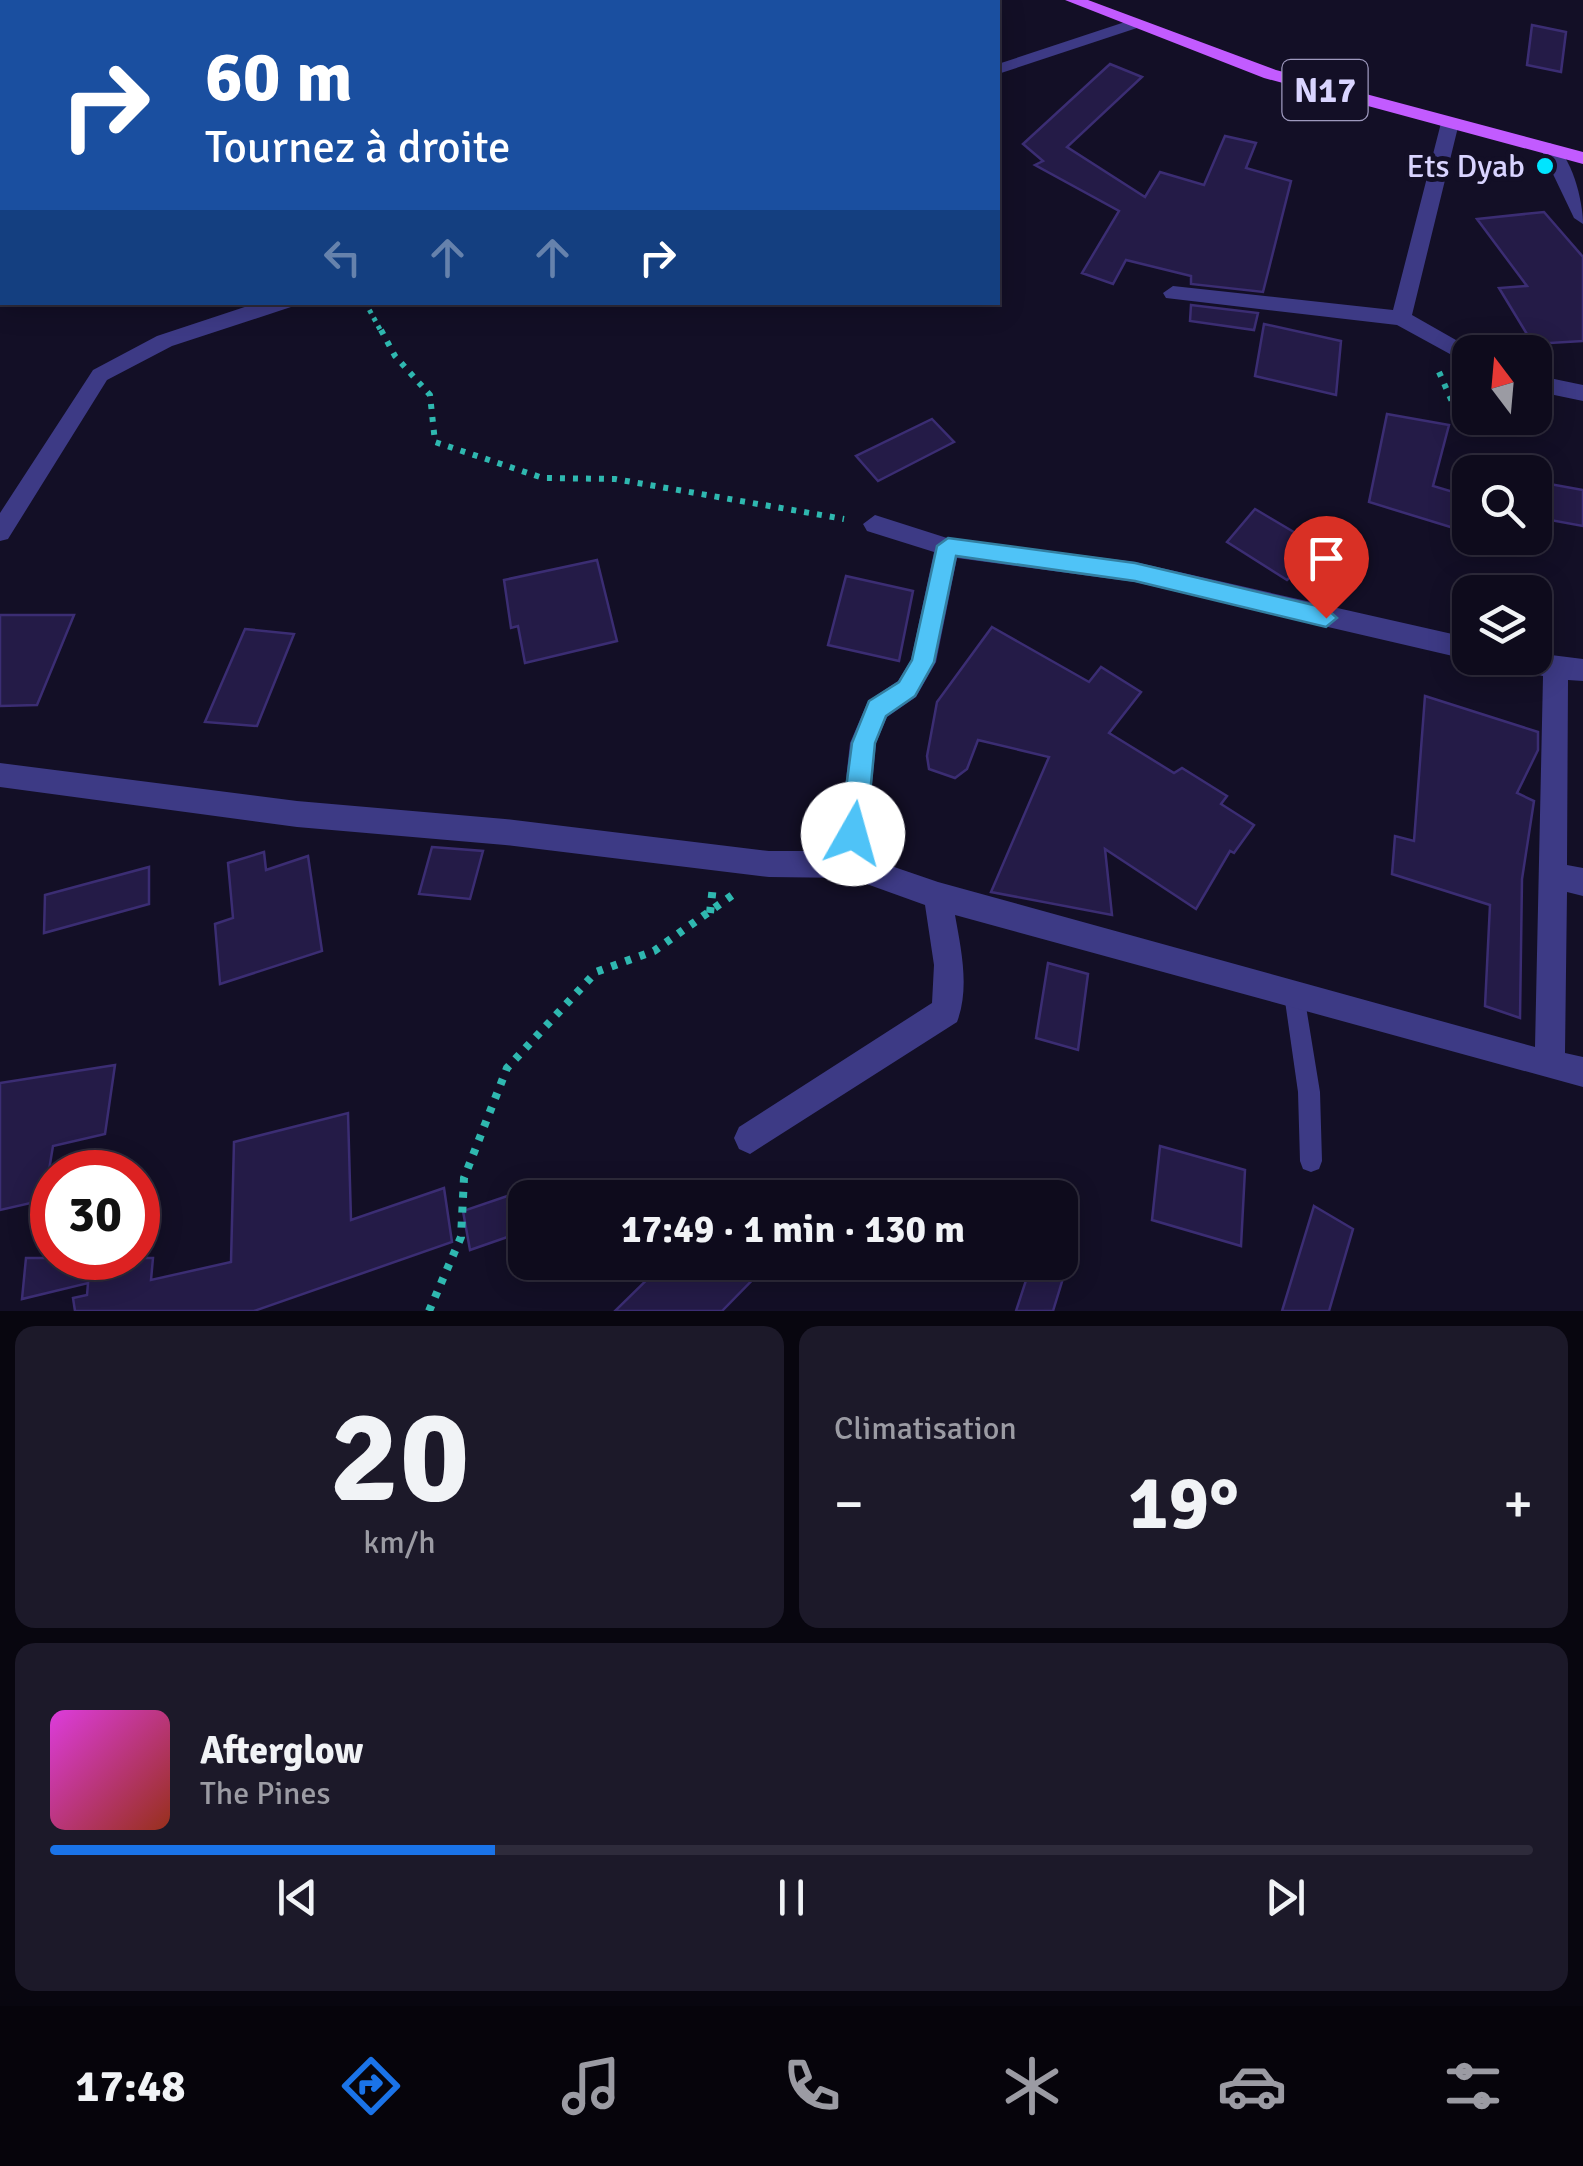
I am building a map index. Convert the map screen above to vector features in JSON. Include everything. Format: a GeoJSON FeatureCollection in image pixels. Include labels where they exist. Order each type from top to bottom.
{"type":"FeatureCollection","features":[{"type":"Feature","properties":{"kind":"main road","name":"N17"},"geometry":{"type":"LineString","coordinates":[[1073,0],[1270,74],[1583,158]]}},
{"type":"Feature","properties":{"kind":"street"},"geometry":{"type":"LineString","coordinates":[[1000,68],[1134,24]]}},
{"type":"Feature","properties":{"kind":"street"},"geometry":{"type":"LineString","coordinates":[[1402,318],[1450,123]]}},
{"type":"Feature","properties":{"kind":"street"},"geometry":{"type":"LineString","coordinates":[[1550,149],[1583,218]]}},
{"type":"Feature","properties":{"kind":"street"},"geometry":{"type":"LineString","coordinates":[[1172,293],[1402,318],[1452,347]]}},
{"type":"Feature","properties":{"kind":"street"},"geometry":{"type":"LineString","coordinates":[[0,532],[100,375],[119,360],[275,305]]}},
{"type":"Feature","properties":{"kind":"street"},"geometry":{"type":"LineString","coordinates":[[1552,387],[1583,393]]}},
{"type":"Feature","properties":{"kind":"street"},"geometry":{"type":"LineString","coordinates":[[875,524],[948,546],[1135,572],[1452,645]]}},
{"type":"Feature","properties":{"kind":"street"},"geometry":{"type":"LineString","coordinates":[[850,864],[864,743],[877,709],[907,689],[923,662],[948,546]]}},
{"type":"Feature","properties":{"kind":"street"},"geometry":{"type":"LineString","coordinates":[[1550,1066],[1553,874],[1570,669]]}},
{"type":"Feature","properties":{"kind":"street"},"geometry":{"type":"LineString","coordinates":[[0,775],[298,814],[505,832],[769,864],[850,864],[938,896],[1583,1072]]}},
{"type":"Feature","properties":{"kind":"street"},"geometry":{"type":"LineString","coordinates":[[1553,874],[1583,882]]}},
{"type":"Feature","properties":{"kind":"street"},"geometry":{"type":"LineString","coordinates":[[750,1138],[946,1011],[949,965],[938,896]]}},
{"type":"Feature","properties":{"kind":"lane"},"geometry":{"type":"LineString","coordinates":[[1294,994],[1309,1092],[1311,1161]]}},
{"type":"Feature","properties":{"kind":"path"},"geometry":{"type":"LineString","coordinates":[[368,305],[395,356],[430,396],[435,442],[543,478],[615,480],[875,524]]}},
{"type":"Feature","properties":{"kind":"path"},"geometry":{"type":"LineString","coordinates":[[429,1311],[461,1237],[464,1178],[507,1068],[596,972],[654,951],[710,914],[769,864]]}},
{"type":"Feature","properties":{"kind":"building"},"geometry":{"type":"Polygon","coordinates":[[[1532,25],[1566,32],[1561,72],[1527,65],[1532,25]]]}},
{"type":"Feature","properties":{"kind":"building"},"geometry":{"type":"Polygon","coordinates":[[[1110,64],[1142,77],[1067,147],[1145,197],[1160,172],[1204,185],[1225,136],[1256,143],[1246,168],[1291,181],[1263,292],[1191,284],[1191,276],[1126,260],[1113,284],[1082,273],[1119,211],[1035,165],[1043,161],[1023,144],[1110,64]]]}},
{"type":"Feature","properties":{"kind":"building"},"geometry":{"type":"Polygon","coordinates":[[[1544,212],[1583,257],[1583,341],[1552,343],[1552,335],[1528,335],[1499,288],[1527,286],[1477,219],[1544,212]]]}},
{"type":"Feature","properties":{"kind":"building"},"geometry":{"type":"Polygon","coordinates":[[[1191,305],[1258,313],[1254,330],[1190,321],[1191,305]]]}},
{"type":"Feature","properties":{"kind":"building"},"geometry":{"type":"Polygon","coordinates":[[[1264,324],[1341,341],[1336,395],[1255,376],[1264,324]]]}},
{"type":"Feature","properties":{"kind":"building"},"geometry":{"type":"Polygon","coordinates":[[[1387,414],[1449,425],[1433,486],[1452,492],[1452,527],[1369,502],[1387,414]]]}},
{"type":"Feature","properties":{"kind":"building"},"geometry":{"type":"Polygon","coordinates":[[[932,419],[954,442],[878,481],[856,456],[932,419]]]}},
{"type":"Feature","properties":{"kind":"building"},"geometry":{"type":"Polygon","coordinates":[[[1552,484],[1583,490],[1583,526],[1552,520],[1552,484]]]}},
{"type":"Feature","properties":{"kind":"building"},"geometry":{"type":"Polygon","coordinates":[[[1255,509],[1324,550],[1287,580],[1227,542],[1255,509]]]}},
{"type":"Feature","properties":{"kind":"building"},"geometry":{"type":"Polygon","coordinates":[[[597,560],[617,641],[525,663],[518,626],[511,628],[504,580],[597,560]]]}},
{"type":"Feature","properties":{"kind":"building"},"geometry":{"type":"Polygon","coordinates":[[[846,576],[913,591],[899,661],[828,645],[846,576]]]}},
{"type":"Feature","properties":{"kind":"building"},"geometry":{"type":"Polygon","coordinates":[[[0,615],[74,615],[37,705],[0,706],[0,615]]]}},
{"type":"Feature","properties":{"kind":"building"},"geometry":{"type":"Polygon","coordinates":[[[992,627],[1089,682],[1101,667],[1141,692],[1109,733],[1174,773],[1182,768],[1227,796],[1221,804],[1254,825],[1234,853],[1230,851],[1196,909],[1105,849],[1112,915],[991,892],[1049,757],[978,740],[967,769],[955,778],[929,769],[927,756],[937,702],[992,627]]]}},
{"type":"Feature","properties":{"kind":"building"},"geometry":{"type":"Polygon","coordinates":[[[245,629],[294,634],[257,726],[205,722],[245,629]]]}},
{"type":"Feature","properties":{"kind":"building"},"geometry":{"type":"Polygon","coordinates":[[[1425,696],[1538,732],[1538,750],[1517,793],[1534,801],[1522,879],[1520,1018],[1485,1006],[1490,905],[1392,874],[1395,836],[1414,841],[1425,696]]]}},
{"type":"Feature","properties":{"kind":"building"},"geometry":{"type":"Polygon","coordinates":[[[432,847],[483,851],[470,899],[419,894],[432,847]]]}},
{"type":"Feature","properties":{"kind":"building"},"geometry":{"type":"Polygon","coordinates":[[[264,852],[266,870],[308,856],[322,951],[220,984],[215,924],[233,918],[228,863],[264,852]]]}},
{"type":"Feature","properties":{"kind":"building"},"geometry":{"type":"Polygon","coordinates":[[[149,867],[149,904],[44,933],[45,895],[149,867]]]}},
{"type":"Feature","properties":{"kind":"building"},"geometry":{"type":"Polygon","coordinates":[[[1048,963],[1088,974],[1078,1050],[1036,1038],[1048,963]]]}},
{"type":"Feature","properties":{"kind":"building"},"geometry":{"type":"Polygon","coordinates":[[[115,1065],[105,1134],[53,1146],[52,1150],[30,1150],[30,1203],[0,1210],[0,1083],[115,1065]]]}},
{"type":"Feature","properties":{"kind":"building"},"geometry":{"type":"Polygon","coordinates":[[[348,1113],[351,1220],[444,1188],[452,1242],[254,1311],[75,1311],[73,1298],[87,1295],[88,1283],[22,1299],[26,1258],[30,1258],[30,1280],[160,1280],[231,1262],[234,1142],[348,1113]]]}},
{"type":"Feature","properties":{"kind":"building"},"geometry":{"type":"Polygon","coordinates":[[[1160,1146],[1245,1170],[1241,1246],[1152,1220],[1160,1146]]]}},
{"type":"Feature","properties":{"kind":"building"},"geometry":{"type":"Polygon","coordinates":[[[508,1196],[508,1237],[470,1250],[463,1211],[508,1196]]]}},
{"type":"Feature","properties":{"kind":"building"},"geometry":{"type":"Polygon","coordinates":[[[1314,1206],[1353,1229],[1329,1311],[1282,1311],[1314,1206]]]}},
{"type":"Feature","properties":{"kind":"building"},"geometry":{"type":"Polygon","coordinates":[[[647,1280],[752,1280],[722,1311],[615,1311],[647,1280]]]}},
{"type":"Feature","properties":{"kind":"building"},"geometry":{"type":"Polygon","coordinates":[[[1026,1280],[1062,1280],[1053,1311],[1016,1311],[1026,1280]]]}},
{"type":"Feature","properties":{"kind":"place","name":"Ets Dyab"},"geometry":{"type":"Point","coordinates":[1545,166]}},
{"type":"Feature","properties":{"kind":"route"},"geometry":{"type":"LineString","coordinates":[[853,834],[864,743],[877,709],[907,689],[923,662],[948,546],[1135,572],[1326,618]]}}]}
